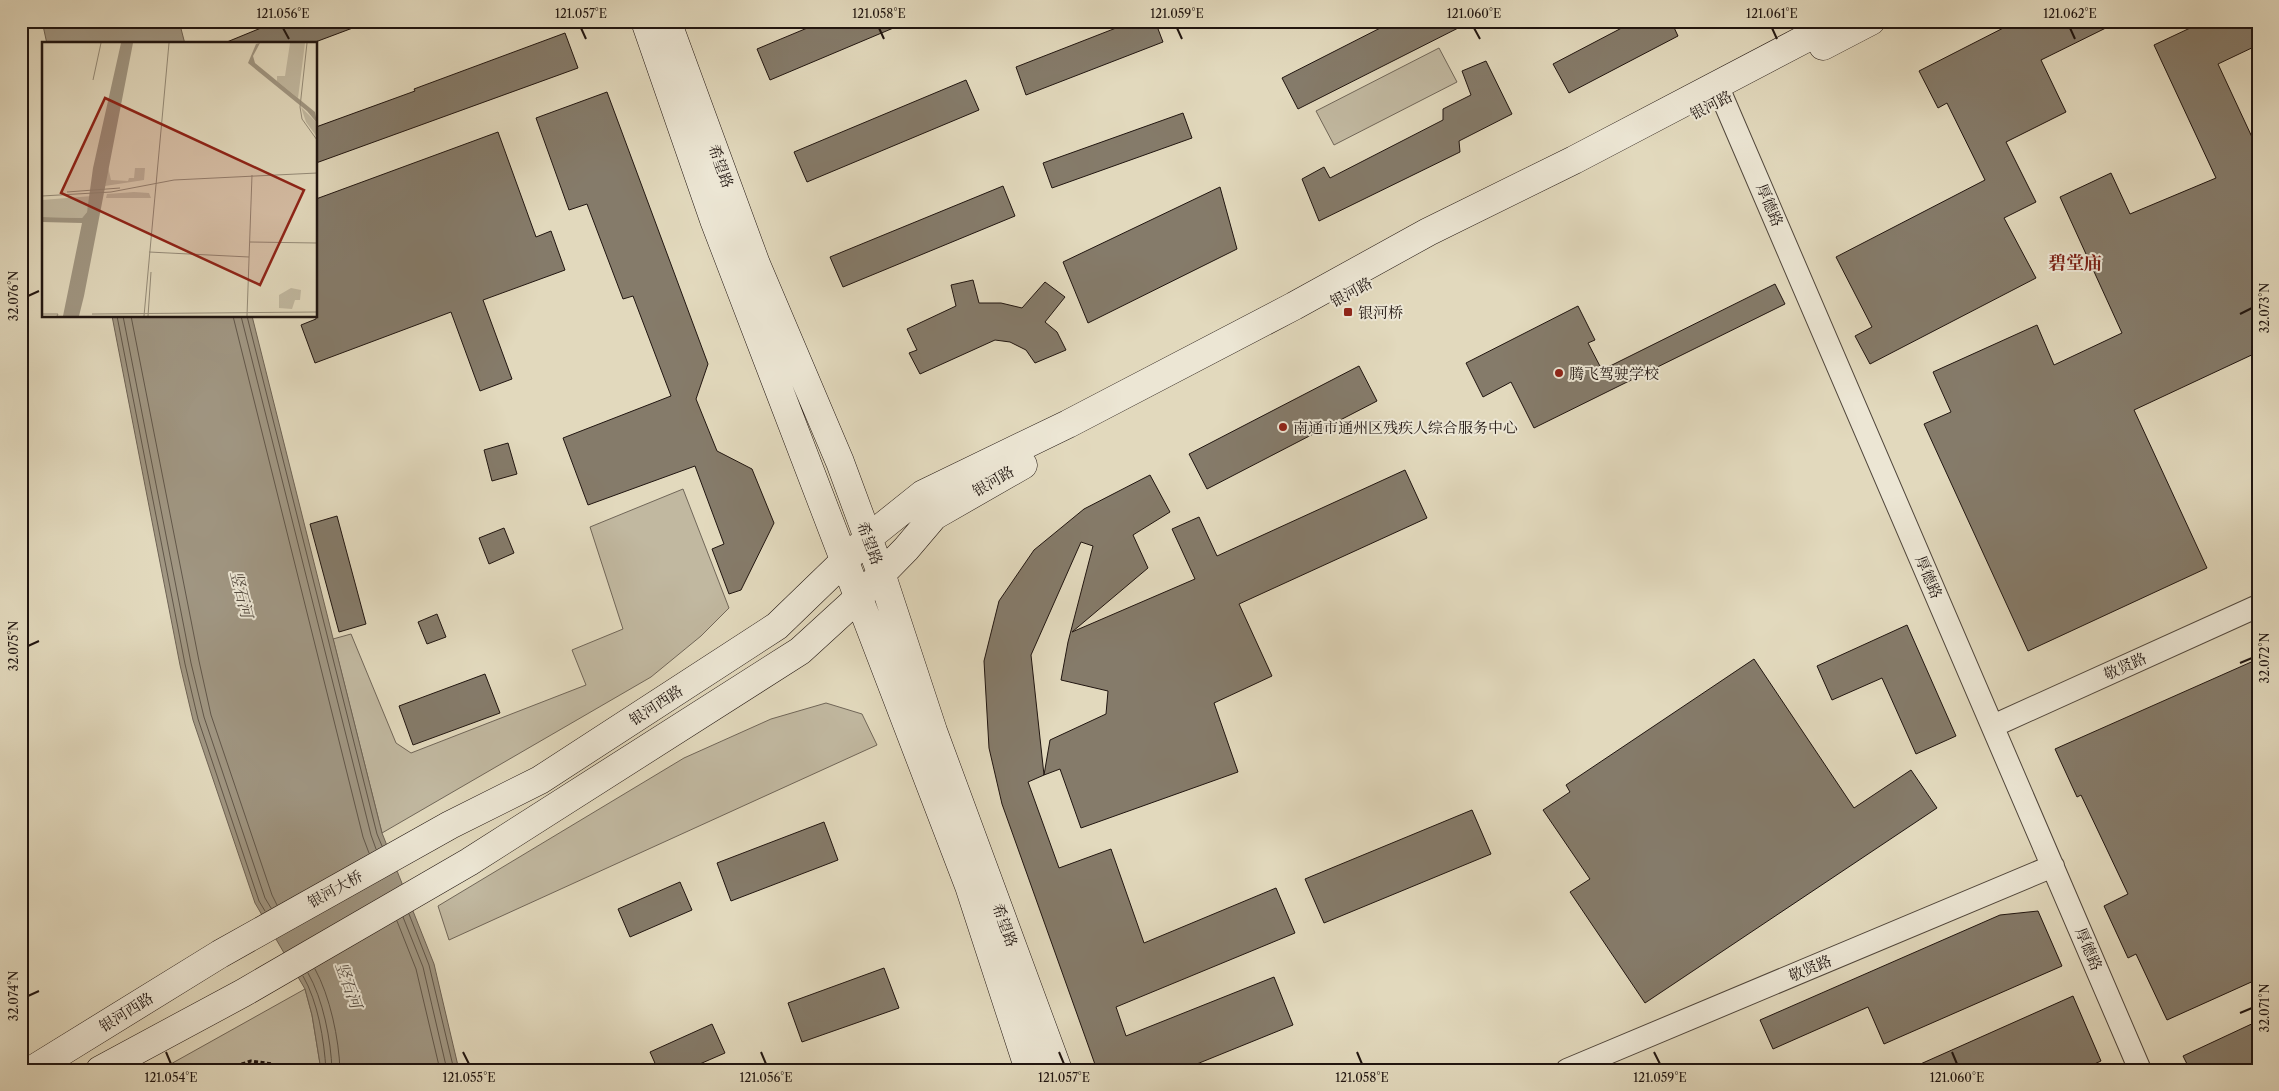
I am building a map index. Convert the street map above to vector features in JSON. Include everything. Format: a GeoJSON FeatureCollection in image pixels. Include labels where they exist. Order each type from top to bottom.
{"type":"FeatureCollection","features":[{"type":"Feature","properties":{"kind":"main road","name":"希望路"},"geometry":{"type":"LineString","coordinates":[[644,21],[714,220],[969,886],[1029,1070]]}},
{"type":"Feature","properties":{"kind":"main road","name":"希望路"},"geometry":{"type":"LineString","coordinates":[[667,21],[756,264],[840,462],[881,573],[933,731],[1058,1070]]}},
{"type":"Feature","properties":{"kind":"main road","name":"银河路"},"geometry":{"type":"LineString","coordinates":[[858,598],[934,516],[1004,474],[1720,92],[1838,21]]}},
{"type":"Feature","properties":{"kind":"main road","name":"银河路"},"geometry":{"type":"LineString","coordinates":[[846,561],[868,538],[923,494],[1068,424],[1294,306],[1428,232],[1574,160],[1871,21]]}},
{"type":"Feature","properties":{"kind":"main road","name":"银河西路"},"geometry":{"type":"LineString","coordinates":[[450,825],[540,780],[777,626],[846,561]]}},
{"type":"Feature","properties":{"kind":"main road"},"geometry":{"type":"LineString","coordinates":[[100,1070],[243,993],[469,862],[800,651],[858,598]]}},
{"type":"Feature","properties":{"kind":"main road","name":"银河大桥"},"geometry":{"type":"LineString","coordinates":[[220,954],[450,825]]}},
{"type":"Feature","properties":{"kind":"main road","name":"银河西路"},"geometry":{"type":"LineString","coordinates":[[32,1070],[220,954]]}},
{"type":"Feature","properties":{"kind":"street","name":"厚德路"},"geometry":{"type":"LineString","coordinates":[[1720,92],[2140,1070]]}},
{"type":"Feature","properties":{"kind":"street","name":"敬贤路"},"geometry":{"type":"LineString","coordinates":[[1993,726],[2258,606]]}},
{"type":"Feature","properties":{"kind":"street","name":"敬贤路"},"geometry":{"type":"LineString","coordinates":[[1567,1070],[2053,866]]}},
{"type":"Feature","properties":{"kind":"path"},"geometry":{"type":"LineString","coordinates":[[223,1070],[251,1061],[273,1064],[277,1070]]}},
{"type":"Feature","properties":{"kind":"shaded area"},"geometry":{"type":"Polygon","coordinates":[[[1439,48],[1457,82],[1334,145],[1316,111],[1439,48]]]}},
{"type":"Feature","properties":{"kind":"shaded area"},"geometry":{"type":"Polygon","coordinates":[[[683,489],[729,608],[701,636],[651,677],[382,833],[333,639],[351,634],[396,743],[411,753],[586,685],[572,650],[623,629],[590,527],[683,489]]]}},
{"type":"Feature","properties":{"kind":"shaded area"},"geometry":{"type":"Polygon","coordinates":[[[826,703],[862,714],[877,745],[449,940],[438,906],[684,758],[771,719],[826,703]]]}},
{"type":"Feature","properties":{"kind":"shaded area"},"geometry":{"type":"Polygon","coordinates":[[[305,989],[312,1015],[321,1070],[160,1070],[305,989]]]}},
{"type":"Feature","properties":{"kind":"water"},"geometry":{"type":"Polygon","coordinates":[[[42,21],[179,21],[184,42],[47,42],[42,21]]]}},
{"type":"Feature","properties":{"kind":"water","name":"竖石河"},"geometry":{"type":"Polygon","coordinates":[[[112,318],[253,318],[382,833],[434,964],[459,1070],[321,1070],[312,1015],[305,989],[255,903],[193,720],[180,665],[112,318]]]}},
{"type":"Feature","properties":{"kind":"building"},"geometry":{"type":"Polygon","coordinates":[[[278,21],[366,21],[366,23],[315,42],[227,42],[278,21]]]}},
{"type":"Feature","properties":{"kind":"building"},"geometry":{"type":"Polygon","coordinates":[[[824,21],[910,21],[770,80],[757,49],[824,21]]]}},
{"type":"Feature","properties":{"kind":"building"},"geometry":{"type":"Polygon","coordinates":[[[1134,21],[1155,21],[1163,42],[1026,95],[1016,67],[1134,21]]]}},
{"type":"Feature","properties":{"kind":"building"},"geometry":{"type":"Polygon","coordinates":[[[1394,21],[1472,21],[1298,109],[1282,78],[1394,21]]]}},
{"type":"Feature","properties":{"kind":"building"},"geometry":{"type":"Polygon","coordinates":[[[1635,21],[1671,21],[1678,36],[1569,93],[1553,64],[1635,21]]]}},
{"type":"Feature","properties":{"kind":"building"},"geometry":{"type":"Polygon","coordinates":[[[2017,21],[2120,21],[2041,60],[2066,112],[2006,142],[2036,202],[2004,218],[2036,278],[1870,364],[1855,336],[1872,327],[1836,257],[1985,180],[1947,103],[1938,108],[1919,71],[2017,21]]]}},
{"type":"Feature","properties":{"kind":"building"},"geometry":{"type":"Polygon","coordinates":[[[2205,21],[2258,21],[2258,45],[2218,64],[2258,150],[2258,352],[2134,410],[2207,568],[2028,651],[1924,424],[1951,412],[1933,372],[2037,325],[2054,365],[2122,333],[2060,197],[2111,173],[2130,214],[2216,178],[2154,45],[2205,21]]]}},
{"type":"Feature","properties":{"kind":"building"},"geometry":{"type":"Polygon","coordinates":[[[565,33],[578,68],[318,162],[318,126],[415,91],[414,89],[565,33]]]}},
{"type":"Feature","properties":{"kind":"building"},"geometry":{"type":"Polygon","coordinates":[[[1486,61],[1512,114],[1459,141],[1460,152],[1319,221],[1302,179],[1324,167],[1330,178],[1443,120],[1443,109],[1471,95],[1462,71],[1486,61]]]}},
{"type":"Feature","properties":{"kind":"building"},"geometry":{"type":"Polygon","coordinates":[[[966,80],[979,110],[807,182],[794,152],[966,80]]]}},
{"type":"Feature","properties":{"kind":"building"},"geometry":{"type":"Polygon","coordinates":[[[607,92],[708,364],[696,399],[717,451],[752,469],[774,523],[741,590],[729,594],[712,549],[724,544],[695,466],[588,505],[563,438],[671,396],[633,296],[623,299],[587,204],[569,210],[536,118],[607,92]]]}},
{"type":"Feature","properties":{"kind":"building"},"geometry":{"type":"Polygon","coordinates":[[[1183,113],[1192,138],[1052,188],[1043,163],[1183,113]]]}},
{"type":"Feature","properties":{"kind":"building"},"geometry":{"type":"Polygon","coordinates":[[[498,132],[536,237],[551,231],[565,270],[483,300],[512,379],[480,391],[451,312],[315,363],[301,325],[318,318],[318,198],[498,132]]]}},
{"type":"Feature","properties":{"kind":"building"},"geometry":{"type":"Polygon","coordinates":[[[1003,186],[1015,216],[843,287],[830,257],[1003,186]]]}},
{"type":"Feature","properties":{"kind":"building"},"geometry":{"type":"Polygon","coordinates":[[[1220,187],[1237,249],[1088,323],[1063,262],[1220,187]]]}},
{"type":"Feature","properties":{"kind":"building"},"geometry":{"type":"Polygon","coordinates":[[[973,280],[979,303],[1001,303],[1022,308],[1045,282],[1065,297],[1045,322],[1057,332],[1066,350],[1035,363],[1026,350],[1010,342],[995,340],[920,374],[909,353],[917,350],[907,329],[956,306],[951,285],[973,280]]]}},
{"type":"Feature","properties":{"kind":"building"},"geometry":{"type":"Polygon","coordinates":[[[1775,284],[1785,304],[1534,428],[1511,382],[1483,397],[1466,363],[1578,306],[1595,340],[1588,343],[1602,370],[1775,284]]]}},
{"type":"Feature","properties":{"kind":"building","name":"南通市通州区残疾人综合服务中心"},"geometry":{"type":"Polygon","coordinates":[[[1359,366],[1377,401],[1207,489],[1189,454],[1359,366]]]}},
{"type":"Feature","properties":{"kind":"building"},"geometry":{"type":"Polygon","coordinates":[[[508,443],[517,474],[492,481],[484,450],[508,443]]]}},
{"type":"Feature","properties":{"kind":"building"},"geometry":{"type":"Polygon","coordinates":[[[1405,470],[1427,518],[1239,604],[1272,676],[1214,703],[1238,772],[1081,828],[1060,769],[1028,782],[1059,868],[1111,849],[1144,943],[1276,888],[1295,933],[1116,1007],[1126,1036],[1274,977],[1293,1025],[1182,1070],[1097,1070],[1002,804],[989,748],[984,661],[999,601],[1034,550],[1084,509],[1150,475],[1170,512],[1133,535],[1148,568],[1072,632],[1195,579],[1172,529],[1199,517],[1217,556],[1405,470]],[[1081,542],[1031,655],[1044,775],[1050,740],[1106,714],[1108,691],[1061,680],[1068,642],[1093,546],[1081,542]]]}},
{"type":"Feature","properties":{"kind":"building"},"geometry":{"type":"Polygon","coordinates":[[[337,516],[366,624],[339,632],[310,524],[337,516]]]}},
{"type":"Feature","properties":{"kind":"building"},"geometry":{"type":"Polygon","coordinates":[[[504,528],[514,553],[489,564],[479,538],[504,528]]]}},
{"type":"Feature","properties":{"kind":"building"},"geometry":{"type":"Polygon","coordinates":[[[437,614],[446,637],[427,644],[418,622],[437,614]]]}},
{"type":"Feature","properties":{"kind":"building"},"geometry":{"type":"Polygon","coordinates":[[[1907,625],[1956,736],[1916,754],[1882,678],[1832,700],[1817,666],[1907,625]]]}},
{"type":"Feature","properties":{"kind":"building"},"geometry":{"type":"Polygon","coordinates":[[[1754,659],[1854,808],[1911,770],[1937,808],[1645,1003],[1570,892],[1590,879],[1543,810],[1570,792],[1566,785],[1754,659]]]}},
{"type":"Feature","properties":{"kind":"building"},"geometry":{"type":"Polygon","coordinates":[[[2258,659],[2258,979],[2167,1020],[2136,954],[2128,958],[2104,906],[2128,894],[2081,795],[2077,797],[2055,749],[2258,659]]]}},
{"type":"Feature","properties":{"kind":"building"},"geometry":{"type":"Polygon","coordinates":[[[485,674],[500,713],[413,745],[399,706],[485,674]]]}},
{"type":"Feature","properties":{"kind":"building"},"geometry":{"type":"Polygon","coordinates":[[[1472,810],[1491,854],[1324,923],[1305,879],[1472,810]]]}},
{"type":"Feature","properties":{"kind":"building"},"geometry":{"type":"Polygon","coordinates":[[[824,822],[838,860],[731,901],[717,863],[824,822]]]}},
{"type":"Feature","properties":{"kind":"building"},"geometry":{"type":"Polygon","coordinates":[[[680,882],[692,910],[630,937],[618,909],[680,882]]]}},
{"type":"Feature","properties":{"kind":"building"},"geometry":{"type":"Polygon","coordinates":[[[2038,911],[2062,966],[1884,1044],[1868,1007],[1773,1049],[1760,1020],[2000,915],[2038,911]]]}},
{"type":"Feature","properties":{"kind":"building"},"geometry":{"type":"Polygon","coordinates":[[[884,968],[899,1008],[802,1042],[788,1003],[884,968]]]}},
{"type":"Feature","properties":{"kind":"building"},"geometry":{"type":"Polygon","coordinates":[[[2073,996],[2101,1061],[2081,1070],[1907,1070],[2073,996]]]}},
{"type":"Feature","properties":{"kind":"building"},"geometry":{"type":"Polygon","coordinates":[[[2258,1021],[2258,1070],[2190,1070],[2183,1056],[2258,1021]]]}},
{"type":"Feature","properties":{"kind":"building"},"geometry":{"type":"Polygon","coordinates":[[[712,1024],[725,1053],[686,1070],[658,1070],[650,1052],[712,1024]]]}},
{"type":"Feature","properties":{"kind":"place","name":"银河桥"},"geometry":{"type":"Point","coordinates":[1348,312]}},
{"type":"Feature","properties":{"kind":"place","name":"腾飞驾驶学校"},"geometry":{"type":"Point","coordinates":[1559,373]}},
{"type":"Feature","properties":{"kind":"place","name":"南通市通州区残疾人综合服务中心"},"geometry":{"type":"Point","coordinates":[1283,427]}},
{"type":"Feature","properties":{"kind":"district","name":"碧堂庙"},"geometry":{"type":"Point","coordinates":[2075,263]}}]}
